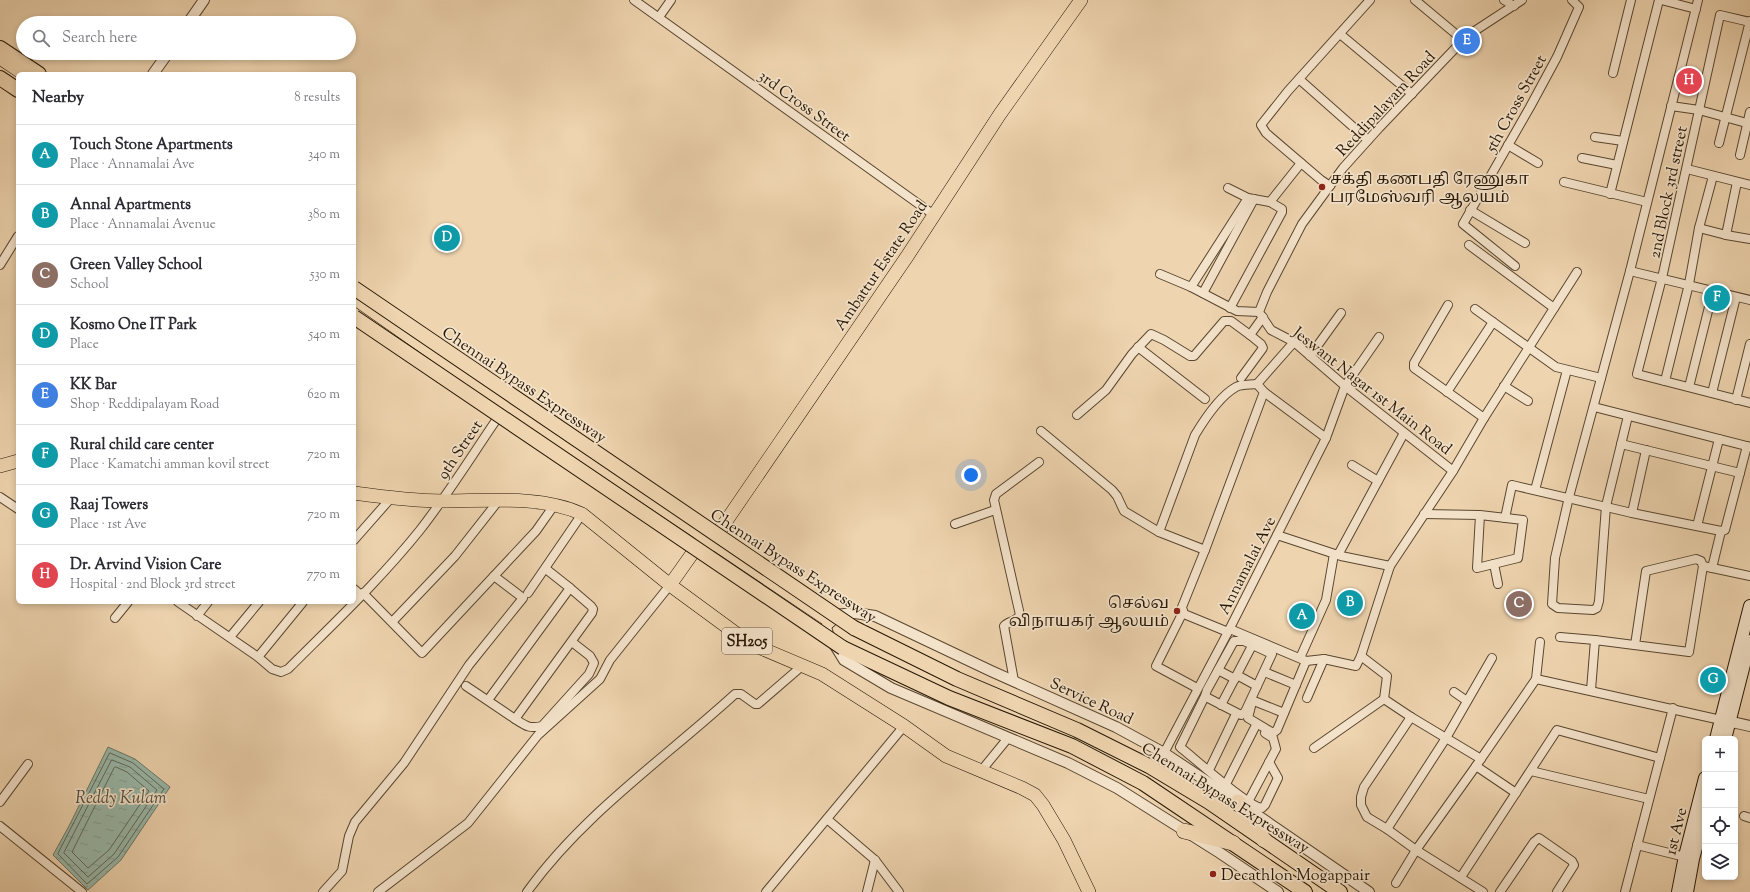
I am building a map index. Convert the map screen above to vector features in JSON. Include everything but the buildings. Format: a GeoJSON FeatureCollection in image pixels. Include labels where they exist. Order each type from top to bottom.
{"type":"FeatureCollection","features":[{"type":"Feature","properties":{"kind":"highway"},"geometry":{"type":"LineString","coordinates":[[0,48],[16,59]]}},
{"type":"Feature","properties":{"kind":"highway"},"geometry":{"type":"LineString","coordinates":[[18,60],[36,72]]}},
{"type":"Feature","properties":{"kind":"highway"},"geometry":{"type":"LineString","coordinates":[[0,78],[16,89]]}},
{"type":"Feature","properties":{"kind":"highway","name":"Chennai Bypass Expressway"},"geometry":{"type":"LineString","coordinates":[[356,289],[854,628],[957,679],[1077,730],[1149,766],[1209,802],[1340,892]]}},
{"type":"Feature","properties":{"kind":"highway","name":"Chennai Bypass Expressway"},"geometry":{"type":"LineString","coordinates":[[356,318],[843,648],[949,698],[1072,746],[1143,783],[1233,842],[1305,892]]}},
{"type":"Feature","properties":{"kind":"highway"},"geometry":{"type":"LineString","coordinates":[[1243,802],[1264,840]]}},
{"type":"Feature","properties":{"kind":"highway"},"geometry":{"type":"LineString","coordinates":[[1184,831],[1233,842]]}},
{"type":"Feature","properties":{"kind":"main road","name":"Ambattur Estate Road"},"geometry":{"type":"LineString","coordinates":[[931,214],[1070,0]]}},
{"type":"Feature","properties":{"kind":"main road","name":"Ambattur Estate Road"},"geometry":{"type":"LineString","coordinates":[[670,585],[705,543],[1000,114],[1081,0]]}},
{"type":"Feature","properties":{"kind":"main road"},"geometry":{"type":"LineString","coordinates":[[0,58],[21,72]]}},
{"type":"Feature","properties":{"kind":"main road"},"geometry":{"type":"LineString","coordinates":[[0,72],[16,83]]}},
{"type":"Feature","properties":{"kind":"main road"},"geometry":{"type":"LineString","coordinates":[[356,299],[504,408]]}},
{"type":"Feature","properties":{"kind":"main road"},"geometry":{"type":"LineString","coordinates":[[356,313],[504,408],[828,624]]}},
{"type":"Feature","properties":{"kind":"main road"},"geometry":{"type":"LineString","coordinates":[[0,466],[16,462]]}},
{"type":"Feature","properties":{"kind":"main road","name":"SH205"},"geometry":{"type":"LineString","coordinates":[[356,493],[391,498],[441,501],[499,500],[555,504],[582,514],[670,585],[749,643],[822,674],[904,726],[946,756],[1035,795],[1043,805],[1064,840],[1089,892]]}},
{"type":"Feature","properties":{"kind":"main road"},"geometry":{"type":"LineString","coordinates":[[1725,736],[1725,721],[1750,606]]}},
{"type":"Feature","properties":{"kind":"main road"},"geometry":{"type":"LineString","coordinates":[[1718,736],[1747,668],[1750,641]]}},
{"type":"Feature","properties":{"kind":"main road","name":"1st Ave"},"geometry":{"type":"LineString","coordinates":[[1678,892],[1689,858],[1702,793]]}},
{"type":"Feature","properties":{"kind":"main road"},"geometry":{"type":"LineString","coordinates":[[1687,892],[1689,858],[1702,822]]}},
{"type":"Feature","properties":{"kind":"street"},"geometry":{"type":"LineString","coordinates":[[193,16],[204,0]]}},
{"type":"Feature","properties":{"kind":"street","name":"3rd Cross Street"},"geometry":{"type":"LineString","coordinates":[[634,0],[931,214]]}},
{"type":"Feature","properties":{"kind":"street"},"geometry":{"type":"LineString","coordinates":[[659,17],[671,0]]}},
{"type":"Feature","properties":{"kind":"street"},"geometry":{"type":"LineString","coordinates":[[1330,186],[1266,133],[1261,124],[1370,0]]}},
{"type":"Feature","properties":{"kind":"street"},"geometry":{"type":"LineString","coordinates":[[1415,0],[1463,40]]}},
{"type":"Feature","properties":{"kind":"street"},"geometry":{"type":"LineString","coordinates":[[1504,0],[1514,6]]}},
{"type":"Feature","properties":{"kind":"street","name":"Reddipalayam Road"},"geometry":{"type":"LineString","coordinates":[[1250,335],[1261,315],[1267,292],[1302,224],[1330,186],[1368,140],[1463,40],[1522,0]]}},
{"type":"Feature","properties":{"kind":"street","name":"5th Cross Street"},"geometry":{"type":"LineString","coordinates":[[1515,266],[1465,226],[1464,220],[1557,57],[1579,7],[1572,0]]}},
{"type":"Feature","properties":{"kind":"street"},"geometry":{"type":"LineString","coordinates":[[1613,73],[1631,0]]}},
{"type":"Feature","properties":{"kind":"street"},"geometry":{"type":"LineString","coordinates":[[1610,194],[1660,0],[1696,9]]}},
{"type":"Feature","properties":{"kind":"street"},"geometry":{"type":"LineString","coordinates":[[1628,416],[1606,506],[1600,601],[1597,608],[1593,610],[1558,608],[1552,604],[1555,558],[1569,497],[1630,271],[1698,0]]}},
{"type":"Feature","properties":{"kind":"street","name":"2nd Block 3rd street"},"geometry":{"type":"LineString","coordinates":[[1665,381],[1637,374],[1662,278],[1720,15],[1750,21]]}},
{"type":"Feature","properties":{"kind":"street"},"geometry":{"type":"LineString","coordinates":[[1719,142],[1750,21]]}},
{"type":"Feature","properties":{"kind":"street"},"geometry":{"type":"LineString","coordinates":[[1340,34],[1412,94]]}},
{"type":"Feature","properties":{"kind":"street"},"geometry":{"type":"LineString","coordinates":[[154,72],[163,60]]}},
{"type":"Feature","properties":{"kind":"street"},"geometry":{"type":"LineString","coordinates":[[1299,79],[1368,140]]}},
{"type":"Feature","properties":{"kind":"street"},"geometry":{"type":"LineString","coordinates":[[1671,106],[1699,110],[1748,124]]}},
{"type":"Feature","properties":{"kind":"street"},"geometry":{"type":"LineString","coordinates":[[1740,155],[1750,112]]}},
{"type":"Feature","properties":{"kind":"street"},"geometry":{"type":"LineString","coordinates":[[1595,137],[1623,141]]}},
{"type":"Feature","properties":{"kind":"street"},"geometry":{"type":"LineString","coordinates":[[1508,145],[1538,163]]}},
{"type":"Feature","properties":{"kind":"street"},"geometry":{"type":"LineString","coordinates":[[1582,158],[1618,165]]}},
{"type":"Feature","properties":{"kind":"street"},"geometry":{"type":"LineString","coordinates":[[1270,202],[1301,163]]}},
{"type":"Feature","properties":{"kind":"street"},"geometry":{"type":"LineString","coordinates":[[1687,169],[1750,185]]}},
{"type":"Feature","properties":{"kind":"street"},"geometry":{"type":"LineString","coordinates":[[1713,176],[1698,228],[1689,284],[1665,381],[1750,403]]}},
{"type":"Feature","properties":{"kind":"street"},"geometry":{"type":"LineString","coordinates":[[1564,182],[1647,202]]}},
{"type":"Feature","properties":{"kind":"street"},"geometry":{"type":"LineString","coordinates":[[1726,235],[1737,182]]}},
{"type":"Feature","properties":{"kind":"street"},"geometry":{"type":"LineString","coordinates":[[1228,188],[1251,198],[1270,202],[1282,209],[1282,212],[1230,308]]}},
{"type":"Feature","properties":{"kind":"street"},"geometry":{"type":"LineString","coordinates":[[1191,287],[1251,198]]}},
{"type":"Feature","properties":{"kind":"street"},"geometry":{"type":"LineString","coordinates":[[1203,293],[1251,198]]}},
{"type":"Feature","properties":{"kind":"street"},"geometry":{"type":"LineString","coordinates":[[1470,210],[1525,243]]}},
{"type":"Feature","properties":{"kind":"street"},"geometry":{"type":"LineString","coordinates":[[1698,228],[1726,235],[1750,238]]}},
{"type":"Feature","properties":{"kind":"street"},"geometry":{"type":"LineString","coordinates":[[0,265],[16,239]]}},
{"type":"Feature","properties":{"kind":"street"},"geometry":{"type":"LineString","coordinates":[[1469,245],[1554,308]]}},
{"type":"Feature","properties":{"kind":"street"},"geometry":{"type":"LineString","coordinates":[[1630,271],[1689,284],[1750,300]]}},
{"type":"Feature","properties":{"kind":"street"},"geometry":{"type":"LineString","coordinates":[[1183,612],[1303,662],[1324,659],[1356,666],[1361,656],[1390,566],[1453,471],[1484,418],[1577,272]]}},
{"type":"Feature","properties":{"kind":"street"},"geometry":{"type":"LineString","coordinates":[[1160,274],[1191,287],[1230,308],[1245,313],[1261,315]]}},
{"type":"Feature","properties":{"kind":"street"},"geometry":{"type":"LineString","coordinates":[[1689,387],[1713,291]]}},
{"type":"Feature","properties":{"kind":"street"},"geometry":{"type":"LineString","coordinates":[[1712,393],[1736,296]]}},
{"type":"Feature","properties":{"kind":"street"},"geometry":{"type":"LineString","coordinates":[[1448,305],[1413,365],[1415,370],[1484,418]]}},
{"type":"Feature","properties":{"kind":"street"},"geometry":{"type":"LineString","coordinates":[[1475,309],[1556,367],[1601,378]]}},
{"type":"Feature","properties":{"kind":"street"},"geometry":{"type":"LineString","coordinates":[[1310,356],[1341,312]]}},
{"type":"Feature","properties":{"kind":"street","name":"Jeswant Nagar 1st Main Road"},"geometry":{"type":"LineString","coordinates":[[1261,315],[1271,330],[1294,342],[1345,386],[1453,471]]}},
{"type":"Feature","properties":{"kind":"street"},"geometry":{"type":"LineString","coordinates":[[1077,415],[1106,390],[1147,336],[1153,334],[1190,356],[1194,356],[1226,320],[1231,321],[1261,344],[1263,348],[1241,378]]}},
{"type":"Feature","properties":{"kind":"street"},"geometry":{"type":"LineString","coordinates":[[1447,392],[1493,322]]}},
{"type":"Feature","properties":{"kind":"street","name":"Annamalai Ave"},"geometry":{"type":"LineString","coordinates":[[1164,753],[1229,630],[1326,438],[1345,386],[1378,337]]}},
{"type":"Feature","properties":{"kind":"street"},"geometry":{"type":"LineString","coordinates":[[1159,532],[1195,435],[1205,419],[1214,407],[1236,386],[1257,384],[1294,342]]}},
{"type":"Feature","properties":{"kind":"street"},"geometry":{"type":"LineString","coordinates":[[1736,400],[1750,344]]}},
{"type":"Feature","properties":{"kind":"street"},"geometry":{"type":"LineString","coordinates":[[1138,347],[1205,399]]}},
{"type":"Feature","properties":{"kind":"street"},"geometry":{"type":"LineString","coordinates":[[1535,490],[1567,370]]}},
{"type":"Feature","properties":{"kind":"street"},"geometry":{"type":"LineString","coordinates":[[1257,384],[1264,392],[1326,438]]}},
{"type":"Feature","properties":{"kind":"street"},"geometry":{"type":"LineString","coordinates":[[1504,386],[1528,401]]}},
{"type":"Feature","properties":{"kind":"street"},"geometry":{"type":"LineString","coordinates":[[1243,802],[1276,749],[1273,738],[1204,698],[1196,691],[1156,666],[1183,612],[1182,607],[1264,392]]}},
{"type":"Feature","properties":{"kind":"street"},"geometry":{"type":"LineString","coordinates":[[1505,518],[1512,485],[1569,497],[1632,513],[1721,531],[1725,530],[1740,473],[1749,446],[1594,407]]}},
{"type":"Feature","properties":{"kind":"street","name":"9th Street"},"geometry":{"type":"LineString","coordinates":[[356,600],[419,530],[441,501],[504,408]]}},
{"type":"Feature","properties":{"kind":"street"},"geometry":{"type":"LineString","coordinates":[[1042,431],[1112,490],[1117,496],[1124,511],[1159,532],[1205,550]]}},
{"type":"Feature","properties":{"kind":"street"},"geometry":{"type":"LineString","coordinates":[[1277,652],[1249,711],[1248,718],[1273,733],[1277,730],[1296,685],[1326,600],[1336,554],[1404,433]]}},
{"type":"Feature","properties":{"kind":"street"},"geometry":{"type":"LineString","coordinates":[[1697,526],[1719,439]]}},
{"type":"Feature","properties":{"kind":"street"},"geometry":{"type":"LineString","coordinates":[[1621,444],[1740,473]]}},
{"type":"Feature","properties":{"kind":"street"},"geometry":{"type":"LineString","coordinates":[[1632,513],[1646,450]]}},
{"type":"Feature","properties":{"kind":"street"},"geometry":{"type":"LineString","coordinates":[[1014,681],[1004,626],[1016,620],[1020,615],[995,510],[994,500],[996,494],[1039,462]]}},
{"type":"Feature","properties":{"kind":"street"},"geometry":{"type":"LineString","coordinates":[[1352,465],[1378,481]]}},
{"type":"Feature","properties":{"kind":"street"},"geometry":{"type":"LineString","coordinates":[[0,497],[16,508]]}},
{"type":"Feature","properties":{"kind":"street"},"geometry":{"type":"LineString","coordinates":[[356,538],[391,498]]}},
{"type":"Feature","properties":{"kind":"street"},"geometry":{"type":"LineString","coordinates":[[393,621],[456,556],[499,500]]}},
{"type":"Feature","properties":{"kind":"street"},"geometry":{"type":"LineString","coordinates":[[356,590],[393,621],[422,652],[536,531],[555,504]]}},
{"type":"Feature","properties":{"kind":"street"},"geometry":{"type":"LineString","coordinates":[[955,524],[995,510]]}},
{"type":"Feature","properties":{"kind":"street"},"geometry":{"type":"LineString","coordinates":[[528,593],[546,569],[582,514]]}},
{"type":"Feature","properties":{"kind":"street"},"geometry":{"type":"LineString","coordinates":[[1424,514],[1480,515],[1523,520],[1518,558],[1477,568],[1480,515]]}},
{"type":"Feature","properties":{"kind":"street"},"geometry":{"type":"LineString","coordinates":[[1712,568],[1721,531]]}},
{"type":"Feature","properties":{"kind":"street"},"geometry":{"type":"LineString","coordinates":[[1277,535],[1336,554],[1390,566]]}},
{"type":"Feature","properties":{"kind":"street"},"geometry":{"type":"LineString","coordinates":[[1560,637],[1689,652],[1703,566],[1701,561],[1696,559],[1646,571],[1635,645]]}},
{"type":"Feature","properties":{"kind":"street"},"geometry":{"type":"LineString","coordinates":[[1494,564],[1498,584]]}},
{"type":"Feature","properties":{"kind":"street"},"geometry":{"type":"LineString","coordinates":[[1703,566],[1750,576]]}},
{"type":"Feature","properties":{"kind":"street"},"geometry":{"type":"LineString","coordinates":[[515,719],[572,642],[593,610],[591,606],[546,569]]}},
{"type":"Feature","properties":{"kind":"street"},"geometry":{"type":"LineString","coordinates":[[323,892],[342,871],[349,836],[355,822],[404,763],[469,665],[523,598],[494,576]]}},
{"type":"Feature","properties":{"kind":"street"},"geometry":{"type":"LineString","coordinates":[[378,892],[468,823],[538,735],[600,679],[610,660],[670,585]]}},
{"type":"Feature","properties":{"kind":"street"},"geometry":{"type":"LineString","coordinates":[[488,700],[570,588]]}},
{"type":"Feature","properties":{"kind":"street"},"geometry":{"type":"LineString","coordinates":[[115,618],[126,604]]}},
{"type":"Feature","properties":{"kind":"street","name":"9th Street"},"geometry":{"type":"LineString","coordinates":[[181,604],[230,637],[272,669],[281,672],[288,669],[352,604]]}},
{"type":"Feature","properties":{"kind":"street"},"geometry":{"type":"LineString","coordinates":[[197,616],[206,604]]}},
{"type":"Feature","properties":{"kind":"street"},"geometry":{"type":"LineString","coordinates":[[230,637],[257,604]]}},
{"type":"Feature","properties":{"kind":"street"},"geometry":{"type":"LineString","coordinates":[[258,657],[301,604]]}},
{"type":"Feature","properties":{"kind":"street","name":"Service Road"},"geometry":{"type":"LineString","coordinates":[[828,624],[835,615],[855,613],[875,616],[1116,727],[1164,753],[1243,802],[1369,892]]}},
{"type":"Feature","properties":{"kind":"street"},"geometry":{"type":"LineString","coordinates":[[828,624],[828,634],[840,655],[851,664],[891,688],[1068,763],[1117,788],[1278,892]]}},
{"type":"Feature","properties":{"kind":"street"},"geometry":{"type":"LineString","coordinates":[[1592,690],[1595,640]]}},
{"type":"Feature","properties":{"kind":"street"},"geometry":{"type":"LineString","coordinates":[[1234,641],[1254,642],[1272,654],[1245,712],[1241,716],[1221,706],[1206,696],[1207,690],[1218,670],[1234,641]]}},
{"type":"Feature","properties":{"kind":"street"},"geometry":{"type":"LineString","coordinates":[[466,686],[525,726],[533,728],[542,726],[589,674],[594,663],[590,656],[572,642]]}},
{"type":"Feature","properties":{"kind":"street"},"geometry":{"type":"LineString","coordinates":[[1221,706],[1254,642]]}},
{"type":"Feature","properties":{"kind":"street"},"geometry":{"type":"LineString","coordinates":[[1396,883],[1416,850],[1536,679],[1540,642]]}},
{"type":"Feature","properties":{"kind":"street"},"geometry":{"type":"LineString","coordinates":[[1314,748],[1384,698],[1387,676],[1361,656]]}},
{"type":"Feature","properties":{"kind":"street"},"geometry":{"type":"LineString","coordinates":[[1387,829],[1446,738],[1492,658]]}},
{"type":"Feature","properties":{"kind":"street"},"geometry":{"type":"LineString","coordinates":[[1307,698],[1324,659]]}},
{"type":"Feature","properties":{"kind":"street"},"geometry":{"type":"LineString","coordinates":[[527,892],[549,862],[634,780],[701,726],[735,694],[741,694],[755,704],[758,704],[802,666]]}},
{"type":"Feature","properties":{"kind":"street"},"geometry":{"type":"LineString","coordinates":[[1218,670],[1257,686]]}},
{"type":"Feature","properties":{"kind":"street"},"geometry":{"type":"LineString","coordinates":[[1268,673],[1296,685]]}},
{"type":"Feature","properties":{"kind":"street"},"geometry":{"type":"LineString","coordinates":[[1536,679],[1592,690],[1750,726]]}},
{"type":"Feature","properties":{"kind":"street"},"geometry":{"type":"LineString","coordinates":[[1454,692],[1467,701]]}},
{"type":"Feature","properties":{"kind":"street"},"geometry":{"type":"LineString","coordinates":[[1180,747],[1204,698]]}},
{"type":"Feature","properties":{"kind":"street"},"geometry":{"type":"LineString","coordinates":[[1384,698],[1411,717],[1481,758]]}},
{"type":"Feature","properties":{"kind":"street"},"geometry":{"type":"LineString","coordinates":[[1254,701],[1284,713]]}},
{"type":"Feature","properties":{"kind":"street"},"geometry":{"type":"LineString","coordinates":[[1625,892],[1673,708]]}},
{"type":"Feature","properties":{"kind":"street"},"geometry":{"type":"LineString","coordinates":[[1209,770],[1235,716]]}},
{"type":"Feature","properties":{"kind":"street"},"geometry":{"type":"LineString","coordinates":[[1411,717],[1364,787],[1361,805],[1367,817],[1374,822],[1483,892]]}},
{"type":"Feature","properties":{"kind":"street"},"geometry":{"type":"LineString","coordinates":[[766,892],[904,726]]}},
{"type":"Feature","properties":{"kind":"street"},"geometry":{"type":"LineString","coordinates":[[1226,784],[1255,727]]}},
{"type":"Feature","properties":{"kind":"street"},"geometry":{"type":"LineString","coordinates":[[1461,877],[1557,730],[1660,758]]}},
{"type":"Feature","properties":{"kind":"street"},"geometry":{"type":"LineString","coordinates":[[981,771],[1008,738]]}},
{"type":"Feature","properties":{"kind":"street"},"geometry":{"type":"LineString","coordinates":[[1171,740],[1226,784],[1243,802],[1262,808],[1265,805],[1278,778],[1269,762]]}},
{"type":"Feature","properties":{"kind":"street"},"geometry":{"type":"LineString","coordinates":[[0,802],[28,764]]}},
{"type":"Feature","properties":{"kind":"street"},"geometry":{"type":"LineString","coordinates":[[1476,766],[1516,793]]}},
{"type":"Feature","properties":{"kind":"street"},"geometry":{"type":"LineString","coordinates":[[1531,772],[1649,799]]}},
{"type":"Feature","properties":{"kind":"street"},"geometry":{"type":"LineString","coordinates":[[827,819],[875,860],[899,892]]}},
{"type":"Feature","properties":{"kind":"street"},"geometry":{"type":"LineString","coordinates":[[0,826],[82,892]]}},
{"type":"Feature","properties":{"kind":"street"},"geometry":{"type":"LineString","coordinates":[[1500,892],[1534,842],[1539,838],[1572,861],[1574,864],[1573,868],[1557,892]]}},
{"type":"Feature","properties":{"kind":"street"},"geometry":{"type":"LineString","coordinates":[[1637,845],[1689,858]]}},
{"type":"Feature","properties":{"kind":"street"},"geometry":{"type":"LineString","coordinates":[[867,892],[875,860]]}},
{"type":"Feature","properties":{"kind":"water","name":"Reddy Kulam"},"geometry":{"type":"Polygon","coordinates":[[[108,747],[135,759],[170,787],[121,860],[88,890],[53,855],[108,747]]]}},
{"type":"Feature","properties":{"kind":"place","name":"KK Bar"},"geometry":{"type":"Point","coordinates":[1467,41]}},
{"type":"Feature","properties":{"kind":"place","name":"Dr. Arvind Vision Care"},"geometry":{"type":"Point","coordinates":[1689,81]}},
{"type":"Feature","properties":{"kind":"place","name":"சக்தி கணபதி ரேணுகா பரமேஸ்வரி ஆலயம்"},"geometry":{"type":"Point","coordinates":[1322,187]}},
{"type":"Feature","properties":{"kind":"place","name":"Kosmo One IT Park"},"geometry":{"type":"Point","coordinates":[447,238]}},
{"type":"Feature","properties":{"kind":"place","name":"Rural child care center"},"geometry":{"type":"Point","coordinates":[1717,298]}},
{"type":"Feature","properties":{"kind":"place","name":"Annal Apartments"},"geometry":{"type":"Point","coordinates":[1350,603]}},
{"type":"Feature","properties":{"kind":"place","name":"Green Valley School"},"geometry":{"type":"Point","coordinates":[1519,604]}},
{"type":"Feature","properties":{"kind":"place","name":"செல்வ விநாயகர் ஆலயம்"},"geometry":{"type":"Point","coordinates":[1177,611]}},
{"type":"Feature","properties":{"kind":"place","name":"Touch Stone Apartments"},"geometry":{"type":"Point","coordinates":[1302,616]}},
{"type":"Feature","properties":{"kind":"place","name":"Raaj Towers"},"geometry":{"type":"Point","coordinates":[1713,680]}},
{"type":"Feature","properties":{"kind":"place","name":"Decathlon Mogappair"},"geometry":{"type":"Point","coordinates":[1213,874]}}]}
